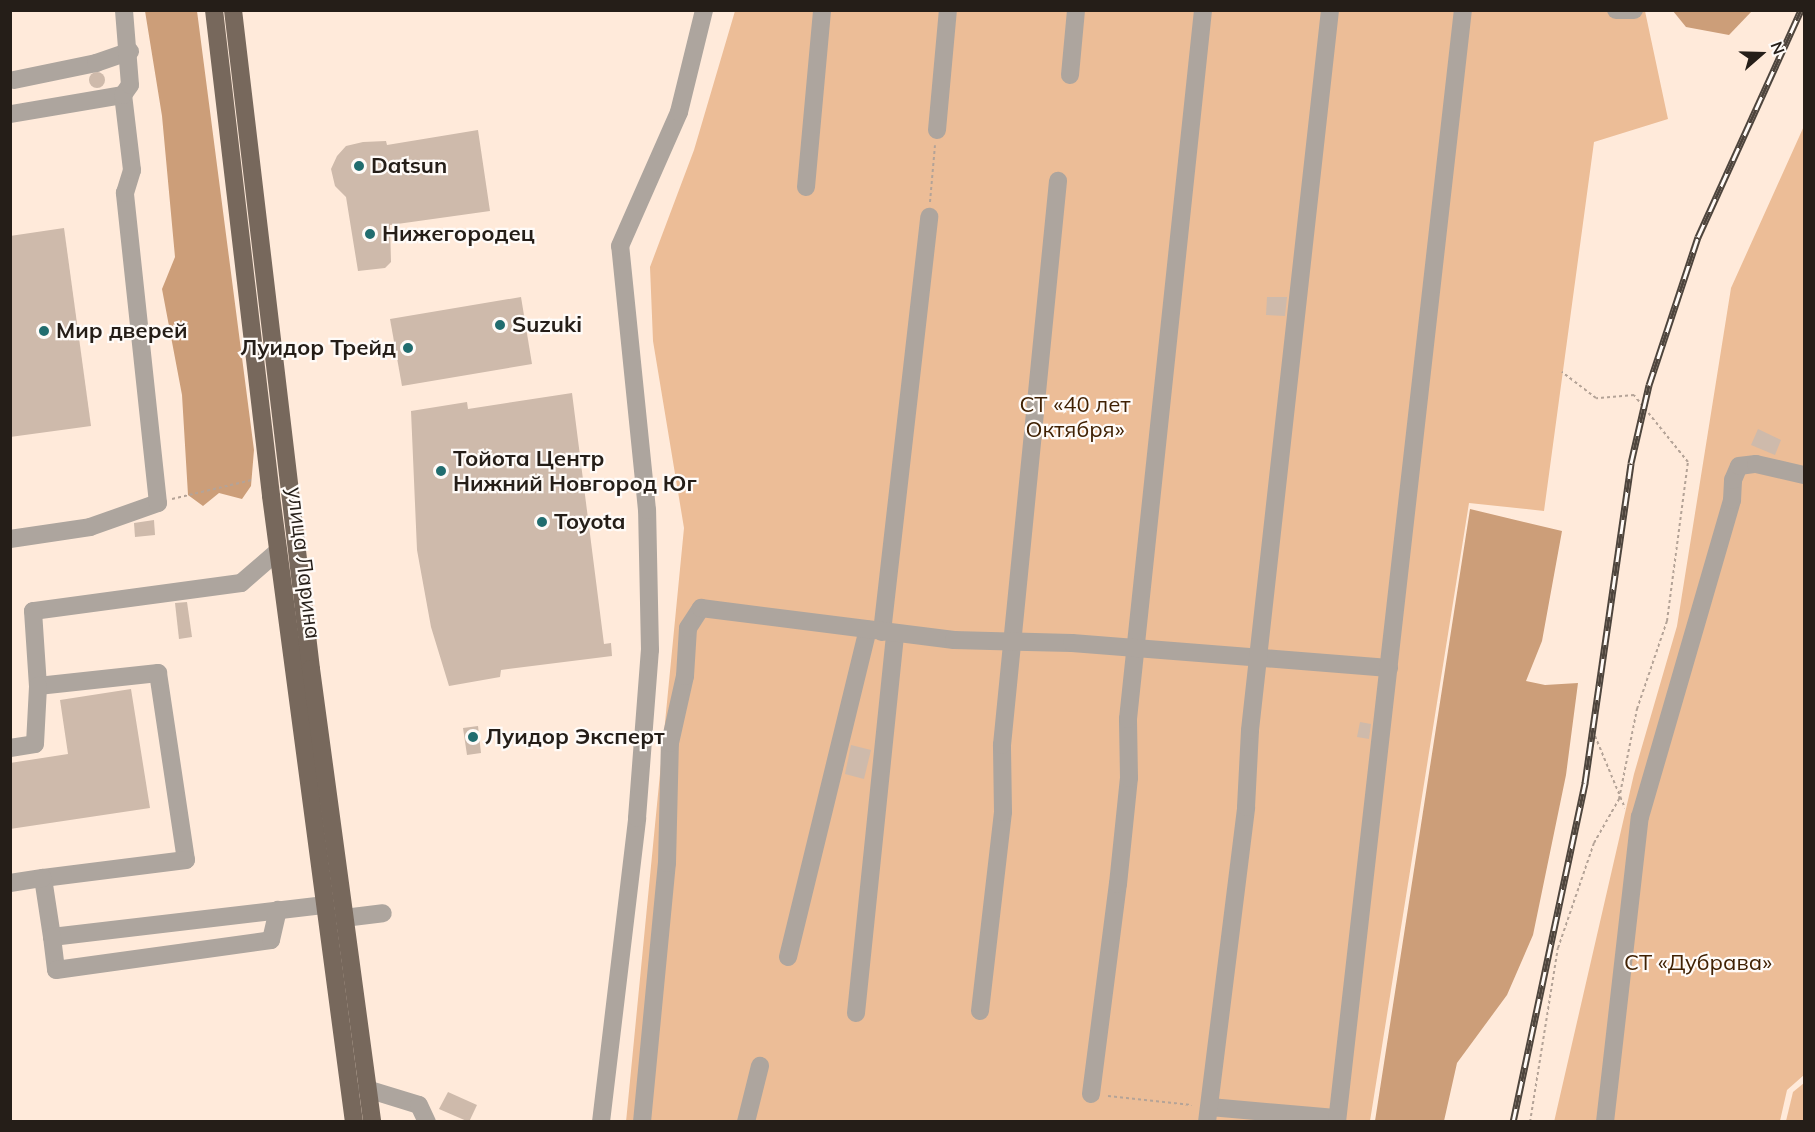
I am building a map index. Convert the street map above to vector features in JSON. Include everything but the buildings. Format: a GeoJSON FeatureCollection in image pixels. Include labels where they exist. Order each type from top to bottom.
{"type":"FeatureCollection","features":[{"type":"Feature","properties":{"kind":"main road","name":"улица Ларина"},"geometry":{"type":"LineString","coordinates":[[214,10],[278,550],[354,1122]]}},
{"type":"Feature","properties":{"kind":"main road","name":"улица Ларина"},"geometry":{"type":"LineString","coordinates":[[233,10],[344,918],[372,1122]]}},
{"type":"Feature","properties":{"kind":"lane"},"geometry":{"type":"LineString","coordinates":[[10,539],[90,527],[158,503],[125,193],[132,170],[123,95],[130,85],[130,51],[124,10]]}},
{"type":"Feature","properties":{"kind":"lane"},"geometry":{"type":"LineString","coordinates":[[602,1122],[637,818],[650,650],[647,510],[620,246],[679,112],[704,10]]}},
{"type":"Feature","properties":{"kind":"lane"},"geometry":{"type":"LineString","coordinates":[[806,187],[822,10]]}},
{"type":"Feature","properties":{"kind":"lane"},"geometry":{"type":"LineString","coordinates":[[937,130],[948,10]]}},
{"type":"Feature","properties":{"kind":"lane"},"geometry":{"type":"LineString","coordinates":[[1070,75],[1076,10]]}},
{"type":"Feature","properties":{"kind":"lane"},"geometry":{"type":"LineString","coordinates":[[1091,1094],[1128,790],[1128,719],[1203,10]]}},
{"type":"Feature","properties":{"kind":"lane"},"geometry":{"type":"LineString","coordinates":[[1330,10],[1261,658],[1209,1114],[1337,1120],[1463,10]]}},
{"type":"Feature","properties":{"kind":"lane"},"geometry":{"type":"LineString","coordinates":[[1616,10],[1634,10]]}},
{"type":"Feature","properties":{"kind":"lane"},"geometry":{"type":"LineString","coordinates":[[14,80],[104,61],[130,51]]}},
{"type":"Feature","properties":{"kind":"lane"},"geometry":{"type":"LineString","coordinates":[[11,114],[123,95]]}},
{"type":"Feature","properties":{"kind":"lane"},"geometry":{"type":"LineString","coordinates":[[981,1011],[1003,812],[1002,745],[1058,181]]}},
{"type":"Feature","properties":{"kind":"lane"},"geometry":{"type":"LineString","coordinates":[[856,1013],[881,632],[929,217]]}},
{"type":"Feature","properties":{"kind":"lane"},"geometry":{"type":"LineString","coordinates":[[1605,1122],[1640,818],[1739,466],[1756,464],[1804,475]]}},
{"type":"Feature","properties":{"kind":"lane"},"geometry":{"type":"LineString","coordinates":[[10,748],[35,744],[38,686],[33,611],[241,583],[278,550]]}},
{"type":"Feature","properties":{"kind":"lane"},"geometry":{"type":"LineString","coordinates":[[642,1122],[667,863],[670,743],[685,676],[688,628],[701,608],[881,632],[1389,668]]}},
{"type":"Feature","properties":{"kind":"lane"},"geometry":{"type":"LineString","coordinates":[[788,957],[881,632]]}},
{"type":"Feature","properties":{"kind":"lane"},"geometry":{"type":"LineString","coordinates":[[10,883],[186,860],[158,673],[38,686]]}},
{"type":"Feature","properties":{"kind":"lane"},"geometry":{"type":"LineString","coordinates":[[43,878],[56,970],[271,940],[278,910]]}},
{"type":"Feature","properties":{"kind":"lane"},"geometry":{"type":"LineString","coordinates":[[52,937],[325,905]]}},
{"type":"Feature","properties":{"kind":"lane"},"geometry":{"type":"LineString","coordinates":[[344,918],[383,913]]}},
{"type":"Feature","properties":{"kind":"lane"},"geometry":{"type":"LineString","coordinates":[[746,1122],[760,1066]]}},
{"type":"Feature","properties":{"kind":"lane"},"geometry":{"type":"LineString","coordinates":[[368,1089],[419,1105],[427,1122]]}},
{"type":"Feature","properties":{"kind":"path"},"geometry":{"type":"LineString","coordinates":[[930,189],[934,154]]}},
{"type":"Feature","properties":{"kind":"path"},"geometry":{"type":"LineString","coordinates":[[1530,1122],[1558,948],[1594,843],[1619,799],[1637,709],[1667,621],[1688,462],[1634,395],[1596,398],[1562,372]]}},
{"type":"Feature","properties":{"kind":"path"},"geometry":{"type":"LineString","coordinates":[[158,503],[269,477]]}},
{"type":"Feature","properties":{"kind":"path"},"geometry":{"type":"LineString","coordinates":[[1595,736],[1610,765],[1619,799],[1640,818]]}},
{"type":"Feature","properties":{"kind":"path"},"geometry":{"type":"LineString","coordinates":[[1091,1094],[1209,1114]]}},
{"type":"Feature","properties":{"kind":"green space","name":"СТ «40 лет Октября»"},"geometry":{"type":"Polygon","coordinates":[[[735,11],[1645,11],[1668,119],[1594,142],[1544,511],[1469,503],[1370,1121],[626,1122],[684,528],[653,341],[650,267],[694,150],[735,11]]]}},
{"type":"Feature","properties":{"kind":"green space","name":"СТ «Дубрава»"},"geometry":{"type":"Polygon","coordinates":[[[1804,126],[1804,1075],[1787,1090],[1780,1121],[1554,1122],[1634,774],[1677,626],[1731,288],[1804,126]]]}},
{"type":"Feature","properties":{"kind":"green space"},"geometry":{"type":"Polygon","coordinates":[[[1804,1083],[1804,1121],[1786,1121],[1793,1092],[1804,1083]]]}},
{"type":"Feature","properties":{"kind":"shaded area"},"geometry":{"type":"Polygon","coordinates":[[[145,11],[197,11],[254,450],[251,486],[242,499],[219,493],[203,506],[188,495],[182,395],[162,289],[175,257],[162,116],[145,11]]]}},
{"type":"Feature","properties":{"kind":"shaded area"},"geometry":{"type":"Polygon","coordinates":[[[1673,11],[1752,11],[1729,35],[1686,27],[1673,11]]]}},
{"type":"Feature","properties":{"kind":"shaded area"},"geometry":{"type":"Polygon","coordinates":[[[1470,509],[1562,531],[1542,641],[1526,681],[1545,685],[1578,683],[1566,775],[1533,935],[1507,995],[1457,1063],[1444,1121],[1375,1121],[1470,509]]]}},
{"type":"Feature","properties":{"kind":"railway"},"geometry":{"type":"LineString","coordinates":[[1513,1122],[1585,783],[1631,463],[1649,385],[1698,237],[1801,10]]}},
{"type":"Feature","properties":{"kind":"place","name":"Datsun"},"geometry":{"type":"Point","coordinates":[359,166]}},
{"type":"Feature","properties":{"kind":"place","name":"Нижегородец"},"geometry":{"type":"Point","coordinates":[370,234]}},
{"type":"Feature","properties":{"kind":"place","name":"Suzuki"},"geometry":{"type":"Point","coordinates":[500,325]}},
{"type":"Feature","properties":{"kind":"place","name":"Мир дверей"},"geometry":{"type":"Point","coordinates":[44,331]}},
{"type":"Feature","properties":{"kind":"place","name":"Луидор Трейд"},"geometry":{"type":"Point","coordinates":[408,348]}},
{"type":"Feature","properties":{"kind":"place","name":"Тойота Центр Нижний Новгород Юг"},"geometry":{"type":"Point","coordinates":[441,471]}},
{"type":"Feature","properties":{"kind":"place","name":"Toyota"},"geometry":{"type":"Point","coordinates":[542,522]}},
{"type":"Feature","properties":{"kind":"place","name":"Луидор Эксперт"},"geometry":{"type":"Point","coordinates":[473,737]}}]}
